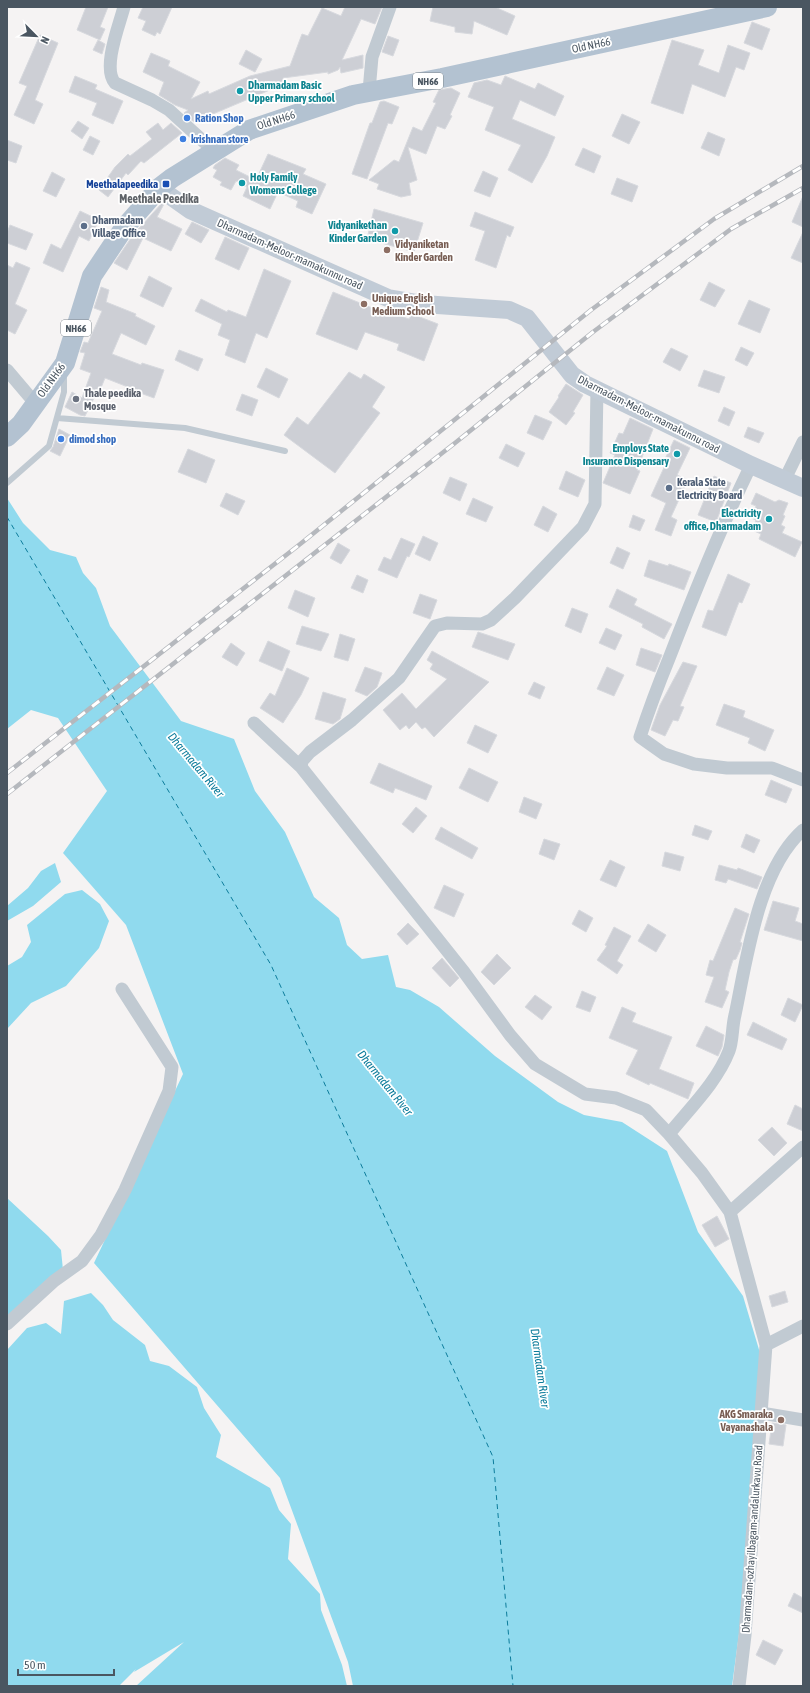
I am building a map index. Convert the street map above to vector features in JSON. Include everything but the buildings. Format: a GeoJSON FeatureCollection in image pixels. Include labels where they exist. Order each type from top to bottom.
{"type":"FeatureCollection","features":[{"type":"Feature","properties":{"kind":"main road","name":"Old NH66"},"geometry":{"type":"LineString","coordinates":[[14,431],[64,363],[92,276],[124,228],[159,188],[172,178],[249,130],[369,91],[442,78],[722,12],[767,7]]}},
{"type":"Feature","properties":{"kind":"main road","name":"Dharmadam-Meloor-mamakunnu road"},"geometry":{"type":"LineString","coordinates":[[159,188],[190,210],[388,298],[423,304],[508,310],[527,318],[572,375],[586,384],[597,388],[751,465],[803,488]]}},
{"type":"Feature","properties":{"kind":"street"},"geometry":{"type":"LineString","coordinates":[[124,7],[111,56],[109,72],[111,78],[115,83],[152,100],[169,110],[214,151]]}},
{"type":"Feature","properties":{"kind":"street"},"geometry":{"type":"LineString","coordinates":[[369,91],[372,57],[390,7]]}},
{"type":"Feature","properties":{"kind":"street"},"geometry":{"type":"LineString","coordinates":[[7,370],[35,403]]}},
{"type":"Feature","properties":{"kind":"street"},"geometry":{"type":"LineString","coordinates":[[301,767],[302,761],[310,752],[352,720],[399,678],[435,626],[447,623],[482,624],[491,620],[515,598],[583,526],[594,504],[597,388]]}},
{"type":"Feature","properties":{"kind":"street"},"geometry":{"type":"LineString","coordinates":[[785,479],[803,442]]}},
{"type":"Feature","properties":{"kind":"street"},"geometry":{"type":"LineString","coordinates":[[751,465],[724,521],[690,604],[650,705],[640,736],[664,754],[694,764],[727,768],[772,768],[803,780]]}},
{"type":"Feature","properties":{"kind":"street","name":"Dharmadam-ozhayilbagam-andalurkavu Road"},"geometry":{"type":"LineString","coordinates":[[254,723],[301,767],[464,972],[510,1035],[535,1064],[585,1094],[616,1098],[646,1110],[669,1134],[702,1173],[730,1212],[766,1345],[745,1635],[739,1686]]}},
{"type":"Feature","properties":{"kind":"street"},"geometry":{"type":"LineString","coordinates":[[669,1134],[720,1069],[730,1049],[734,1018],[750,944],[762,900],[781,856],[789,844],[803,830]]}},
{"type":"Feature","properties":{"kind":"street"},"geometry":{"type":"LineString","coordinates":[[7,1324],[54,1281],[82,1261],[101,1235],[125,1190],[169,1091],[172,1067],[122,989]]}},
{"type":"Feature","properties":{"kind":"street"},"geometry":{"type":"LineString","coordinates":[[730,1212],[803,1147]]}},
{"type":"Feature","properties":{"kind":"street"},"geometry":{"type":"LineString","coordinates":[[766,1345],[803,1326]]}},
{"type":"Feature","properties":{"kind":"street"},"geometry":{"type":"LineString","coordinates":[[761,1413],[803,1420]]}},
{"type":"Feature","properties":{"kind":"lane"},"geometry":{"type":"LineString","coordinates":[[7,483],[49,446],[64,392],[64,363]]}},
{"type":"Feature","properties":{"kind":"lane"},"geometry":{"type":"LineString","coordinates":[[57,418],[185,428],[285,451]]}},
{"type":"Feature","properties":{"kind":"water","name":"Dharmadam River"},"geometry":{"type":"Polygon","coordinates":[[[7,498],[23,523],[50,550],[76,557],[83,573],[96,588],[110,626],[181,721],[234,739],[255,791],[285,832],[314,897],[339,918],[347,945],[362,959],[388,955],[396,987],[410,990],[439,1007],[495,1056],[558,1102],[584,1115],[622,1122],[667,1151],[698,1232],[743,1296],[760,1353],[743,1604],[732,1686],[353,1686],[348,1662],[280,1478],[94,1263],[183,1074],[126,925],[63,853],[107,791],[58,718],[31,710],[7,729],[7,498]]]}},
{"type":"Feature","properties":{"kind":"water"},"geometry":{"type":"Polygon","coordinates":[[[55,863],[61,882],[33,906],[7,921],[7,906],[28,888],[41,871],[55,863]]]}},
{"type":"Feature","properties":{"kind":"water"},"geometry":{"type":"Polygon","coordinates":[[[82,890],[100,904],[109,921],[99,948],[66,986],[31,1003],[7,1029],[7,966],[22,957],[31,942],[27,925],[65,894],[82,890]]]}},
{"type":"Feature","properties":{"kind":"water"},"geometry":{"type":"Polygon","coordinates":[[[7,1198],[61,1250],[63,1270],[7,1325],[7,1198]]]}},
{"type":"Feature","properties":{"kind":"water"},"geometry":{"type":"Polygon","coordinates":[[[91,1293],[103,1305],[113,1320],[145,1345],[150,1361],[169,1366],[197,1387],[204,1408],[221,1435],[216,1457],[270,1488],[279,1510],[291,1524],[288,1559],[320,1594],[321,1610],[342,1665],[347,1686],[136,1686],[184,1642],[134,1672],[136,1669],[119,1686],[7,1686],[7,1350],[27,1328],[46,1323],[61,1334],[64,1301],[91,1293]]]}},
{"type":"Feature","properties":{"kind":"ferry route"},"geometry":{"type":"LineString","coordinates":[[7,517],[271,965],[493,1457],[513,1686]]}},
{"type":"Feature","properties":{"kind":"railway"},"geometry":{"type":"LineString","coordinates":[[7,773],[299,545],[591,310],[714,219],[803,166]]}},
{"type":"Feature","properties":{"kind":"railway"},"geometry":{"type":"LineString","coordinates":[[7,794],[455,443],[593,332],[731,229],[803,188]]}},
{"type":"Feature","properties":{"kind":"place","name":"Dharmadam Basic Upper Primary school"},"geometry":{"type":"Point","coordinates":[240,91]}},
{"type":"Feature","properties":{"kind":"place","name":"Ration Shop"},"geometry":{"type":"Point","coordinates":[187,118]}},
{"type":"Feature","properties":{"kind":"place","name":"krishnan store"},"geometry":{"type":"Point","coordinates":[183,139]}},
{"type":"Feature","properties":{"kind":"place","name":"Holy Family Womens College"},"geometry":{"type":"Point","coordinates":[242,183]}},
{"type":"Feature","properties":{"kind":"place","name":"Meethalapeedika"},"geometry":{"type":"Point","coordinates":[166,184]}},
{"type":"Feature","properties":{"kind":"place","name":"Dharmadam Village Office"},"geometry":{"type":"Point","coordinates":[84,226]}},
{"type":"Feature","properties":{"kind":"place","name":"Vidyanikethan Kinder Garden"},"geometry":{"type":"Point","coordinates":[395,231]}},
{"type":"Feature","properties":{"kind":"place","name":"Vidyaniketan Kinder Garden"},"geometry":{"type":"Point","coordinates":[387,250]}},
{"type":"Feature","properties":{"kind":"place","name":"Unique English Medium School"},"geometry":{"type":"Point","coordinates":[364,304]}},
{"type":"Feature","properties":{"kind":"place","name":"Thale peedika Mosque"},"geometry":{"type":"Point","coordinates":[76,399]}},
{"type":"Feature","properties":{"kind":"place","name":"dimod shop"},"geometry":{"type":"Point","coordinates":[61,439]}},
{"type":"Feature","properties":{"kind":"place","name":"Employs State Insurance Dispensary"},"geometry":{"type":"Point","coordinates":[677,454]}},
{"type":"Feature","properties":{"kind":"place","name":"Kerala State Electricity Board"},"geometry":{"type":"Point","coordinates":[669,488]}},
{"type":"Feature","properties":{"kind":"place","name":"Electricity office, Dharmadam"},"geometry":{"type":"Point","coordinates":[769,519]}},
{"type":"Feature","properties":{"kind":"place","name":"AKG Smaraka Vayanashala"},"geometry":{"type":"Point","coordinates":[781,1420]}},
{"type":"Feature","properties":{"kind":"district","name":"Meethale Peedika"},"geometry":{"type":"Point","coordinates":[159,199]}}]}
